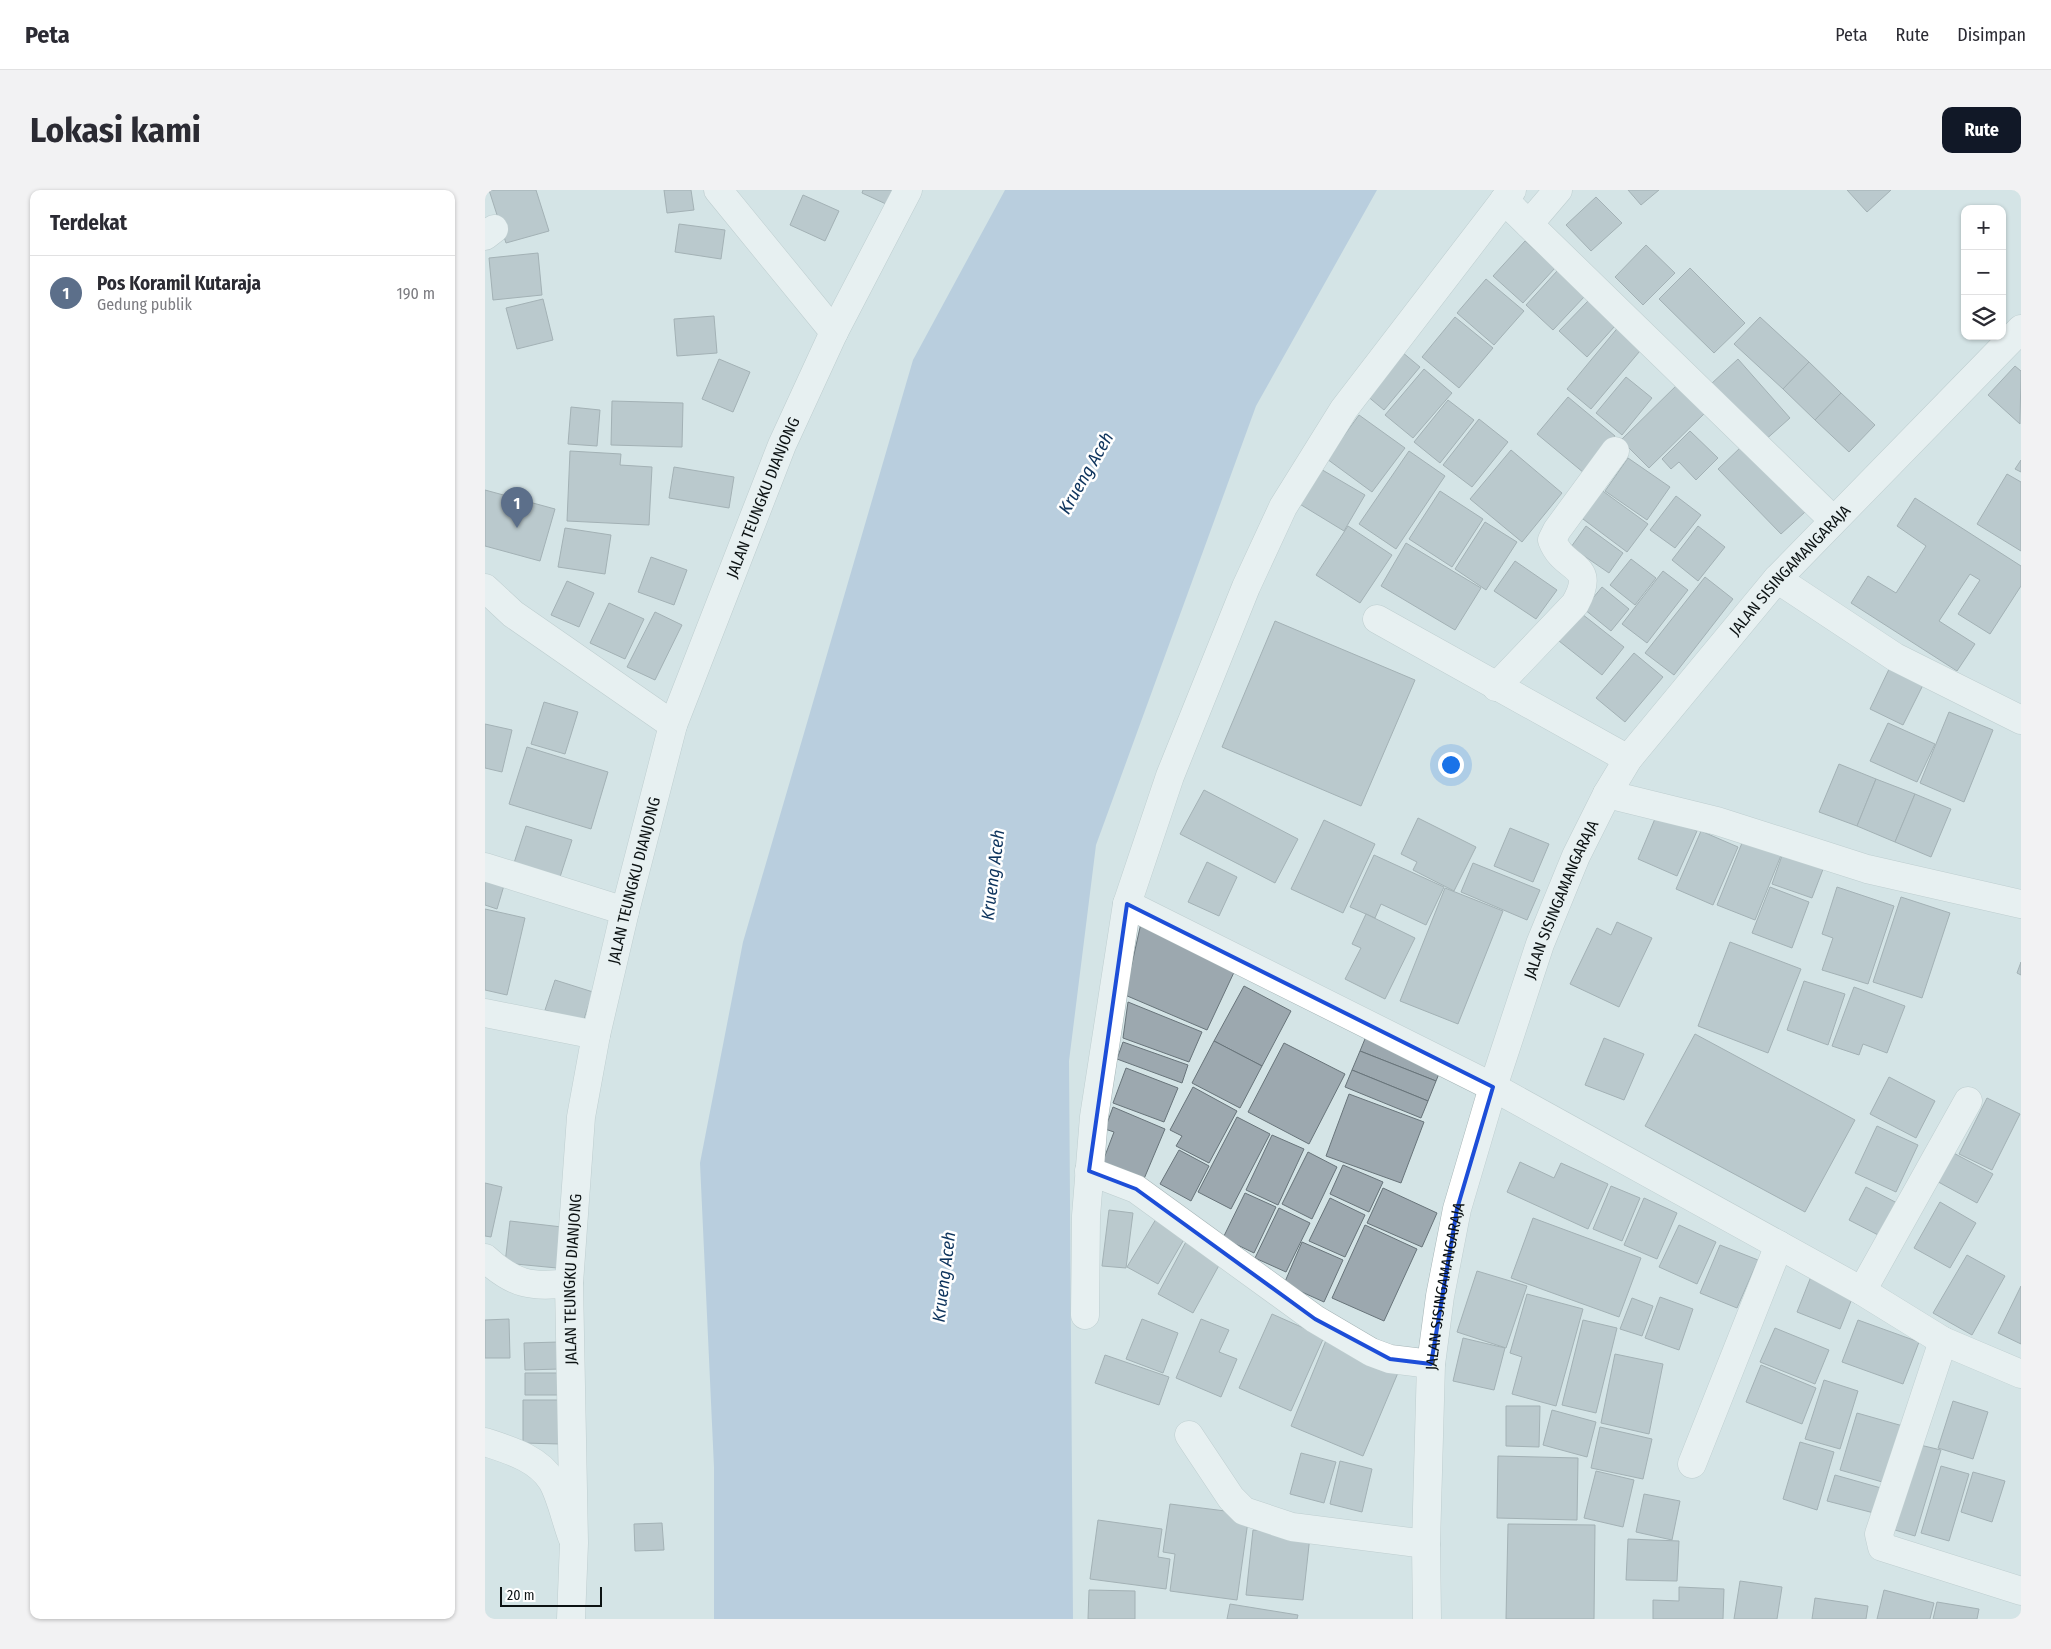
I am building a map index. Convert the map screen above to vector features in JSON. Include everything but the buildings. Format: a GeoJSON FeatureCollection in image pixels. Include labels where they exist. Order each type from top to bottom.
{"type":"FeatureCollection","features":[{"type":"Feature","properties":{"kind":"street"},"geometry":{"type":"LineString","coordinates":[[717,190],[834,332]]}},
{"type":"Feature","properties":{"kind":"street","name":"JALAN TEUNGKU DIANJONG"},"geometry":{"type":"LineString","coordinates":[[571,1619],[574,1543],[569,1283],[581,1117],[596,1035],[625,911],[673,725],[782,445],[834,332],[908,190]]}},
{"type":"Feature","properties":{"kind":"street"},"geometry":{"type":"LineString","coordinates":[[1529,224],[1558,190]]}},
{"type":"Feature","properties":{"kind":"street"},"geometry":{"type":"LineString","coordinates":[[1085,1315],[1086,1216],[1094,1117],[1127,904],[1170,776],[1247,587],[1283,507],[1344,409],[1508,195],[1529,224],[1833,520]]}},
{"type":"Feature","properties":{"kind":"street","name":"JALAN SISINGAMANGARAJA"},"geometry":{"type":"LineString","coordinates":[[1427,1619],[1425,1544],[1431,1364],[1440,1296],[1457,1209],[1493,1087],[1540,944],[1576,856],[1607,794],[1628,759],[1777,579],[2021,329]]}},
{"type":"Feature","properties":{"kind":"street"},"geometry":{"type":"LineString","coordinates":[[1496,686],[1575,604],[1584,580],[1581,573],[1555,550],[1551,540],[1615,451]]}},
{"type":"Feature","properties":{"kind":"street"},"geometry":{"type":"LineString","coordinates":[[1777,579],[1895,657],[2021,720]]}},
{"type":"Feature","properties":{"kind":"street"},"geometry":{"type":"LineString","coordinates":[[485,588],[513,614],[673,725]]}},
{"type":"Feature","properties":{"kind":"street"},"geometry":{"type":"LineString","coordinates":[[1377,619],[1628,759]]}},
{"type":"Feature","properties":{"kind":"street"},"geometry":{"type":"LineString","coordinates":[[1607,794],[1717,821],[1867,869],[2021,904]]}},
{"type":"Feature","properties":{"kind":"street"},"geometry":{"type":"LineString","coordinates":[[485,867],[625,911]]}},
{"type":"Feature","properties":{"kind":"street"},"geometry":{"type":"LineString","coordinates":[[1127,904],[1493,1087],[1779,1245],[1943,1340],[2021,1374]]}},
{"type":"Feature","properties":{"kind":"street"},"geometry":{"type":"LineString","coordinates":[[485,1013],[596,1035]]}},
{"type":"Feature","properties":{"kind":"street"},"geometry":{"type":"LineString","coordinates":[[1862,1292],[1968,1101]]}},
{"type":"Feature","properties":{"kind":"street"},"geometry":{"type":"LineString","coordinates":[[1089,1171],[1136,1189],[1315,1319],[1371,1352],[1390,1359],[1431,1364]]}},
{"type":"Feature","properties":{"kind":"street"},"geometry":{"type":"LineString","coordinates":[[1692,1464],[1779,1245]]}},
{"type":"Feature","properties":{"kind":"street"},"geometry":{"type":"LineString","coordinates":[[485,1258],[508,1277],[519,1282],[552,1285],[569,1283]]}},
{"type":"Feature","properties":{"kind":"street"},"geometry":{"type":"LineString","coordinates":[[1943,1340],[1879,1534],[1882,1547],[2021,1591]]}},
{"type":"Feature","properties":{"kind":"street"},"geometry":{"type":"LineString","coordinates":[[1189,1435],[1231,1498],[1244,1511],[1292,1526],[1425,1544]]}},
{"type":"Feature","properties":{"kind":"street"},"geometry":{"type":"LineString","coordinates":[[485,1442],[526,1458],[541,1468],[552,1482],[574,1543]]}},
{"type":"Feature","properties":{"kind":"highlighted area"},"geometry":{"type":"Polygon","coordinates":[[[1127,904],[1493,1087],[1457,1209],[1431,1364],[1390,1359],[1315,1319],[1136,1189],[1089,1171],[1127,904]]]}},
{"type":"Feature","properties":{"kind":"water","name":"Krueng Aceh"},"geometry":{"type":"Polygon","coordinates":[[[1005,190],[1377,190],[1256,406],[1096,845],[1069,1061],[1073,1619],[714,1619],[714,1467],[700,1163],[743,942],[913,360],[1005,190]]]}},
{"type":"Feature","properties":{"kind":"place","name":"Pos Koramil Kutaraja"},"geometry":{"type":"Point","coordinates":[517,528]}}]}
